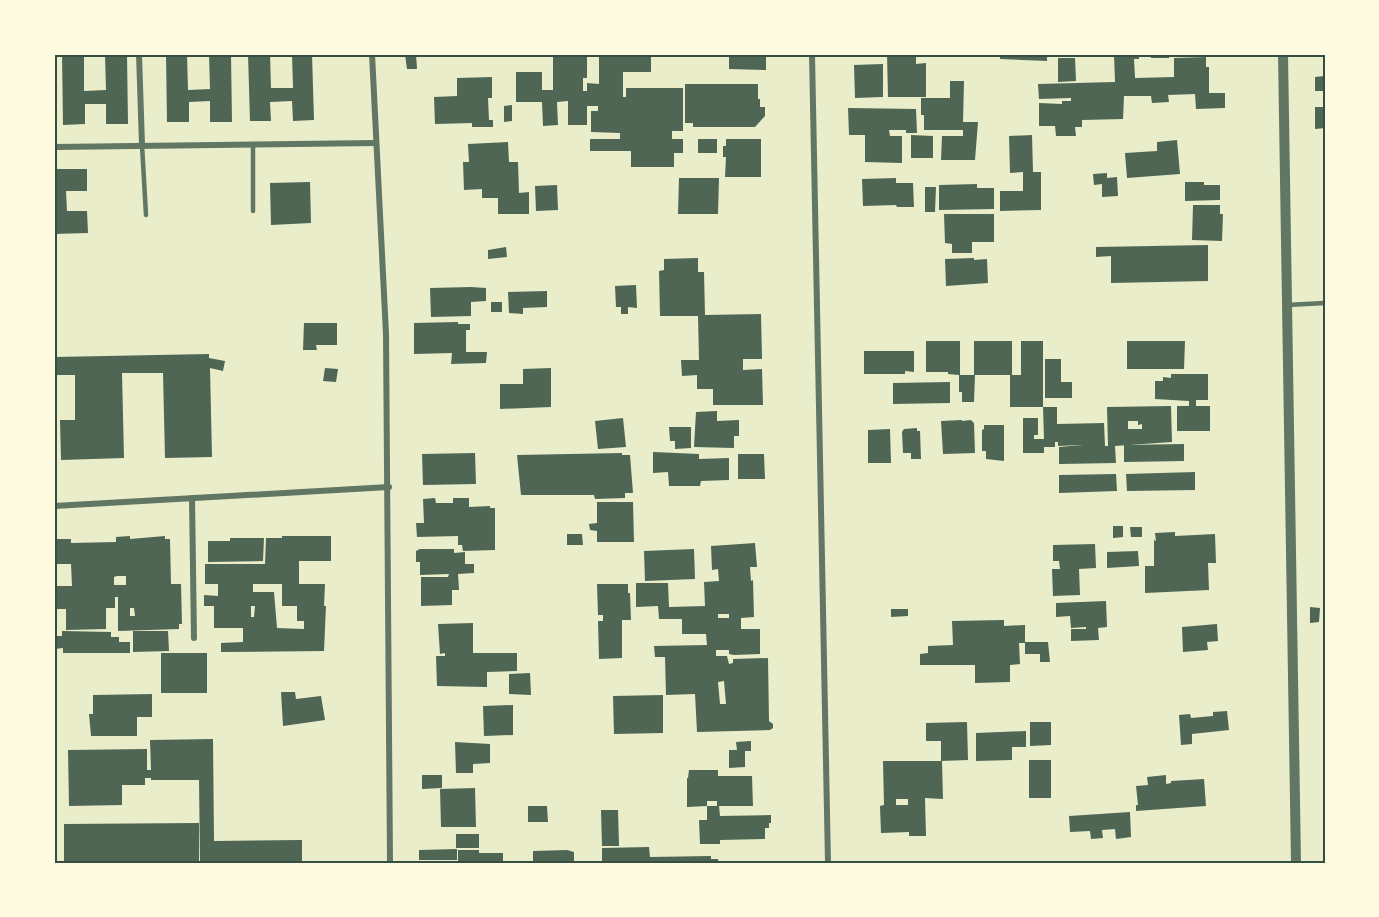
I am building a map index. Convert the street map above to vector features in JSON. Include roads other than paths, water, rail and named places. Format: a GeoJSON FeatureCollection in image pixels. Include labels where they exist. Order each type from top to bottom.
{"type":"FeatureCollection","features":[{"type":"Feature","properties":{"kind":"street"},"geometry":{"type":"LineString","coordinates":[[139,54],[142,146]]}},
{"type":"Feature","properties":{"kind":"street"},"geometry":{"type":"LineString","coordinates":[[372,54],[386,334],[389,487],[390,863]]}},
{"type":"Feature","properties":{"kind":"street"},"geometry":{"type":"LineString","coordinates":[[812,54],[828,863]]}},
{"type":"Feature","properties":{"kind":"street"},"geometry":{"type":"LineString","coordinates":[[1283,54],[1296,863]]}},
{"type":"Feature","properties":{"kind":"street"},"geometry":{"type":"LineString","coordinates":[[54,147],[376,142]]}},
{"type":"Feature","properties":{"kind":"street"},"geometry":{"type":"LineString","coordinates":[[54,506],[389,487]]}},
{"type":"Feature","properties":{"kind":"street"},"geometry":{"type":"LineString","coordinates":[[192,498],[194,638]]}},
{"type":"Feature","properties":{"kind":"lane"},"geometry":{"type":"LineString","coordinates":[[253,144],[253,211]]}},
{"type":"Feature","properties":{"kind":"lane"},"geometry":{"type":"LineString","coordinates":[[142,146],[146,215]]}},
{"type":"Feature","properties":{"kind":"lane"},"geometry":{"type":"LineString","coordinates":[[1287,305],[1325,303]]}}]}
